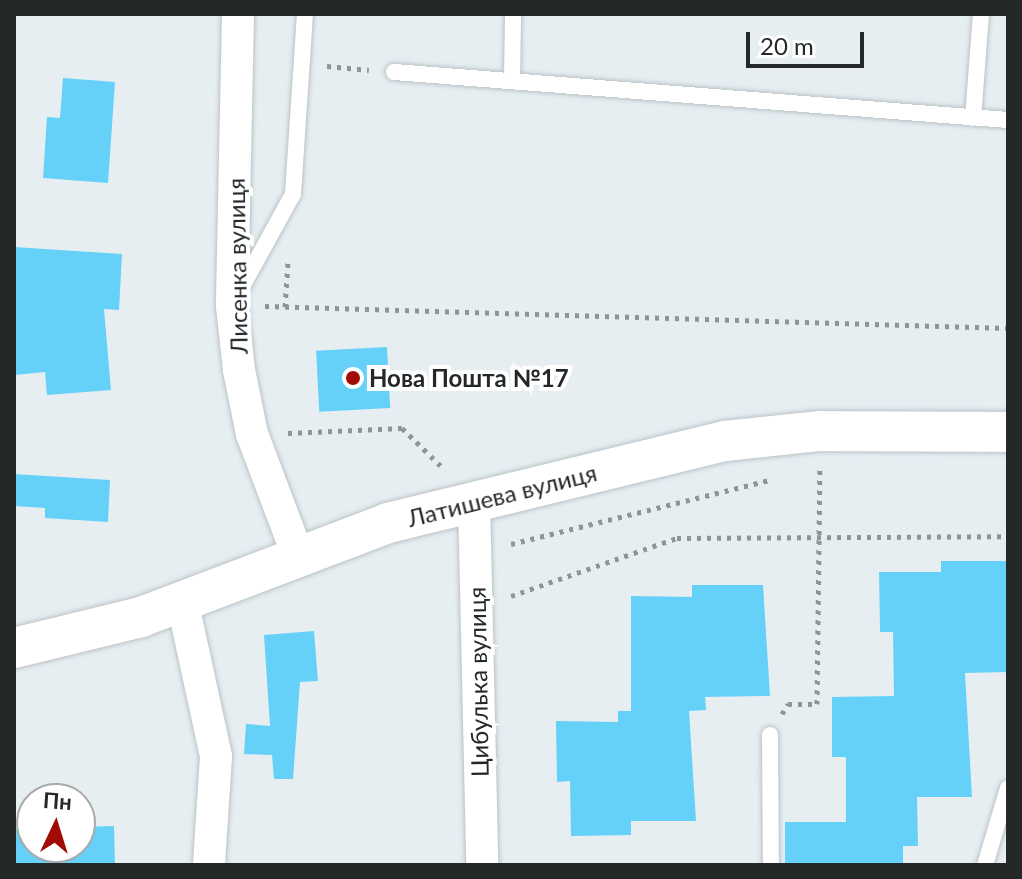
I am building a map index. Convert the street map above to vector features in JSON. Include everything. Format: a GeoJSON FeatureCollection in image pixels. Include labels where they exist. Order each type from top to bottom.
{"type":"FeatureCollection","features":[{"type":"Feature","properties":{"kind":"street","name":"Лисенка вулиця"},"geometry":{"type":"LineString","coordinates":[[238,14],[232,306],[252,434],[298,556]]}},
{"type":"Feature","properties":{"kind":"street","name":"Латишева вулиця"},"geometry":{"type":"LineString","coordinates":[[14,648],[182,600],[298,556],[474,499],[725,441],[820,431],[1008,432]]}},
{"type":"Feature","properties":{"kind":"street","name":"Цибулька вулиця"},"geometry":{"type":"LineString","coordinates":[[474,499],[482,865]]}},
{"type":"Feature","properties":{"kind":"street"},"geometry":{"type":"LineString","coordinates":[[182,600],[216,756],[209,865]]}},
{"type":"Feature","properties":{"kind":"lane"},"geometry":{"type":"LineString","coordinates":[[232,306],[293,194],[305,14]]}},
{"type":"Feature","properties":{"kind":"lane"},"geometry":{"type":"LineString","coordinates":[[512,81],[513,14]]}},
{"type":"Feature","properties":{"kind":"lane"},"geometry":{"type":"LineString","coordinates":[[973,118],[981,14]]}},
{"type":"Feature","properties":{"kind":"lane"},"geometry":{"type":"LineString","coordinates":[[394,72],[1008,120]]}},
{"type":"Feature","properties":{"kind":"lane"},"geometry":{"type":"LineString","coordinates":[[770,735],[771,865]]}},
{"type":"Feature","properties":{"kind":"lane"},"geometry":{"type":"LineString","coordinates":[[985,865],[1008,788]]}},
{"type":"Feature","properties":{"kind":"path"},"geometry":{"type":"LineString","coordinates":[[302,64],[394,72]]}},
{"type":"Feature","properties":{"kind":"path"},"geometry":{"type":"LineString","coordinates":[[232,306],[1008,328]]}},
{"type":"Feature","properties":{"kind":"path"},"geometry":{"type":"LineString","coordinates":[[252,434],[402,428],[474,499]]}},
{"type":"Feature","properties":{"kind":"path"},"geometry":{"type":"LineString","coordinates":[[788,704],[817,704],[820,467],[805,471]]}},
{"type":"Feature","properties":{"kind":"path"},"geometry":{"type":"LineString","coordinates":[[475,553],[775,478]]}},
{"type":"Feature","properties":{"kind":"path"},"geometry":{"type":"LineString","coordinates":[[476,609],[653,541],[1008,536]]}},
{"type":"Feature","properties":{"kind":"building"},"geometry":{"type":"Polygon","coordinates":[[[63,78],[115,82],[108,183],[43,178],[47,117],[60,118],[63,78]]]}},
{"type":"Feature","properties":{"kind":"building"},"geometry":{"type":"Polygon","coordinates":[[[14,247],[122,254],[119,310],[104,309],[111,390],[47,395],[45,372],[14,375],[14,247]]]}},
{"type":"Feature","properties":{"kind":"building"},"geometry":{"type":"Polygon","coordinates":[[[387,347],[390,408],[319,412],[316,351],[387,347]]]}},
{"type":"Feature","properties":{"kind":"building"},"geometry":{"type":"Polygon","coordinates":[[[14,474],[110,480],[108,522],[45,518],[45,508],[14,506],[14,474]]]}},
{"type":"Feature","properties":{"kind":"building"},"geometry":{"type":"Polygon","coordinates":[[[941,561],[1008,561],[1008,672],[965,673],[972,797],[917,797],[918,846],[903,846],[903,865],[785,865],[785,822],[846,822],[846,757],[832,757],[832,697],[894,696],[893,632],[880,632],[879,572],[941,572],[941,561]]]}},
{"type":"Feature","properties":{"kind":"building"},"geometry":{"type":"Polygon","coordinates":[[[692,585],[763,585],[770,696],[705,697],[706,710],[689,711],[696,821],[631,821],[631,835],[571,836],[570,781],[557,782],[556,721],[618,722],[618,711],[631,711],[631,596],[692,597],[692,585]]]}},
{"type":"Feature","properties":{"kind":"building"},"geometry":{"type":"Polygon","coordinates":[[[314,631],[318,681],[300,682],[293,779],[274,779],[272,755],[244,754],[246,724],[270,726],[264,635],[314,631]]]}},
{"type":"Feature","properties":{"kind":"building"},"geometry":{"type":"Polygon","coordinates":[[[114,826],[115,865],[16,865],[15,829],[16,863],[96,863],[96,827],[114,826]]]}},
{"type":"Feature","properties":{"kind":"place","name":"Нова Пошта №17"},"geometry":{"type":"Point","coordinates":[353,378]}}]}
